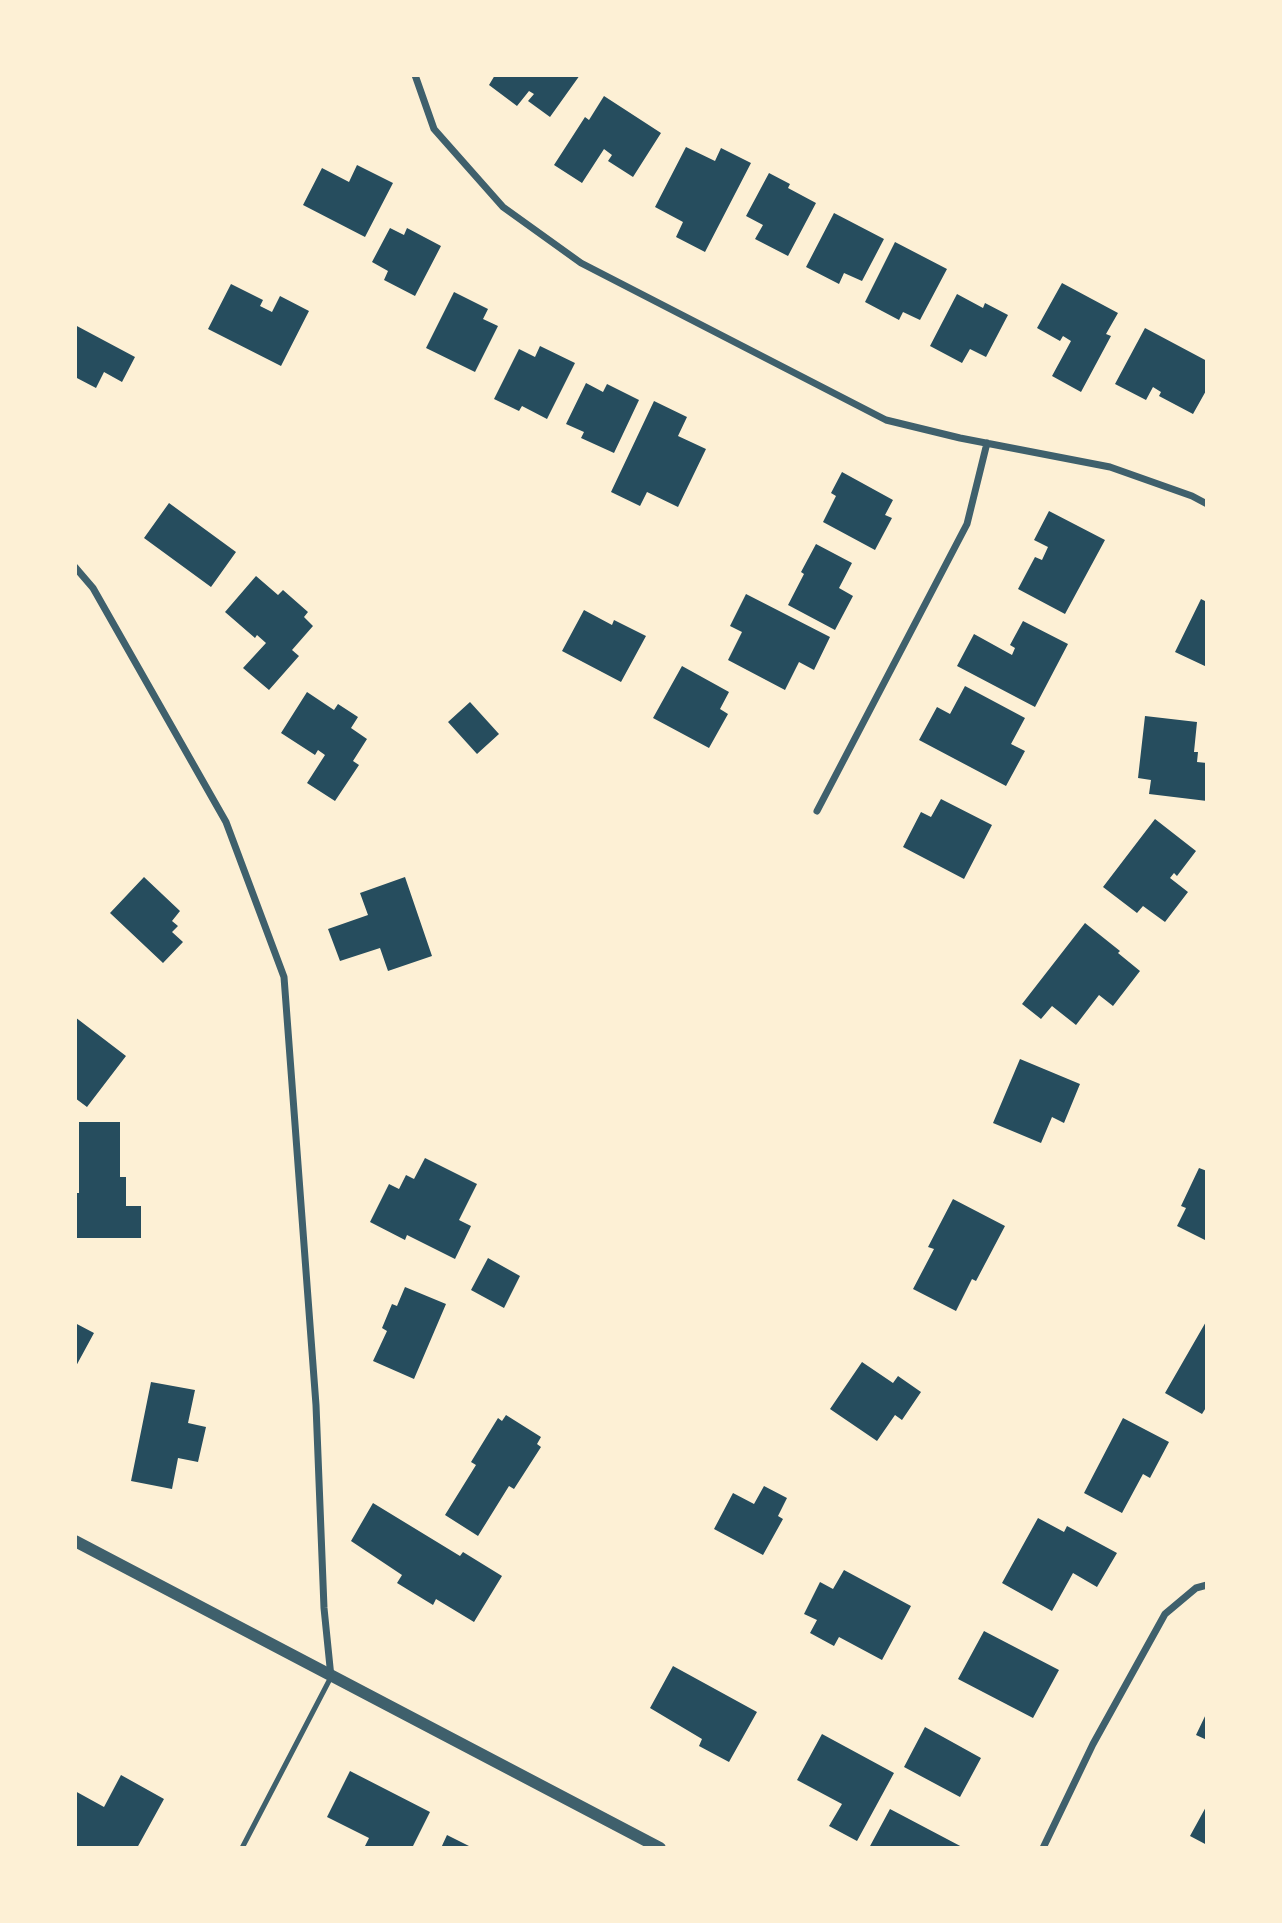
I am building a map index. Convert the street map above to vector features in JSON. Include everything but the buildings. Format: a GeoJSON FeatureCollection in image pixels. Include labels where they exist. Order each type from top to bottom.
{"type":"FeatureCollection","features":[{"type":"Feature","properties":{"kind":"street"},"geometry":{"type":"LineString","coordinates":[[415,75],[434,129],[503,207],[582,263],[886,420],[1110,467],[1192,496],[1207,504]]}},
{"type":"Feature","properties":{"kind":"street"},"geometry":{"type":"LineString","coordinates":[[817,811],[967,524],[987,443]]}},
{"type":"Feature","properties":{"kind":"street"},"geometry":{"type":"LineString","coordinates":[[75,566],[93,588],[226,822],[284,977],[316,1405],[324,1608],[331,1677]]}},
{"type":"Feature","properties":{"kind":"street"},"geometry":{"type":"LineString","coordinates":[[75,1541],[660,1848]]}},
{"type":"Feature","properties":{"kind":"street"},"geometry":{"type":"LineString","coordinates":[[1043,1848],[1093,1744],[1164,1614],[1196,1588],[1207,1585]]}},
{"type":"Feature","properties":{"kind":"lane"},"geometry":{"type":"LineString","coordinates":[[242,1848],[331,1677]]}}]}
